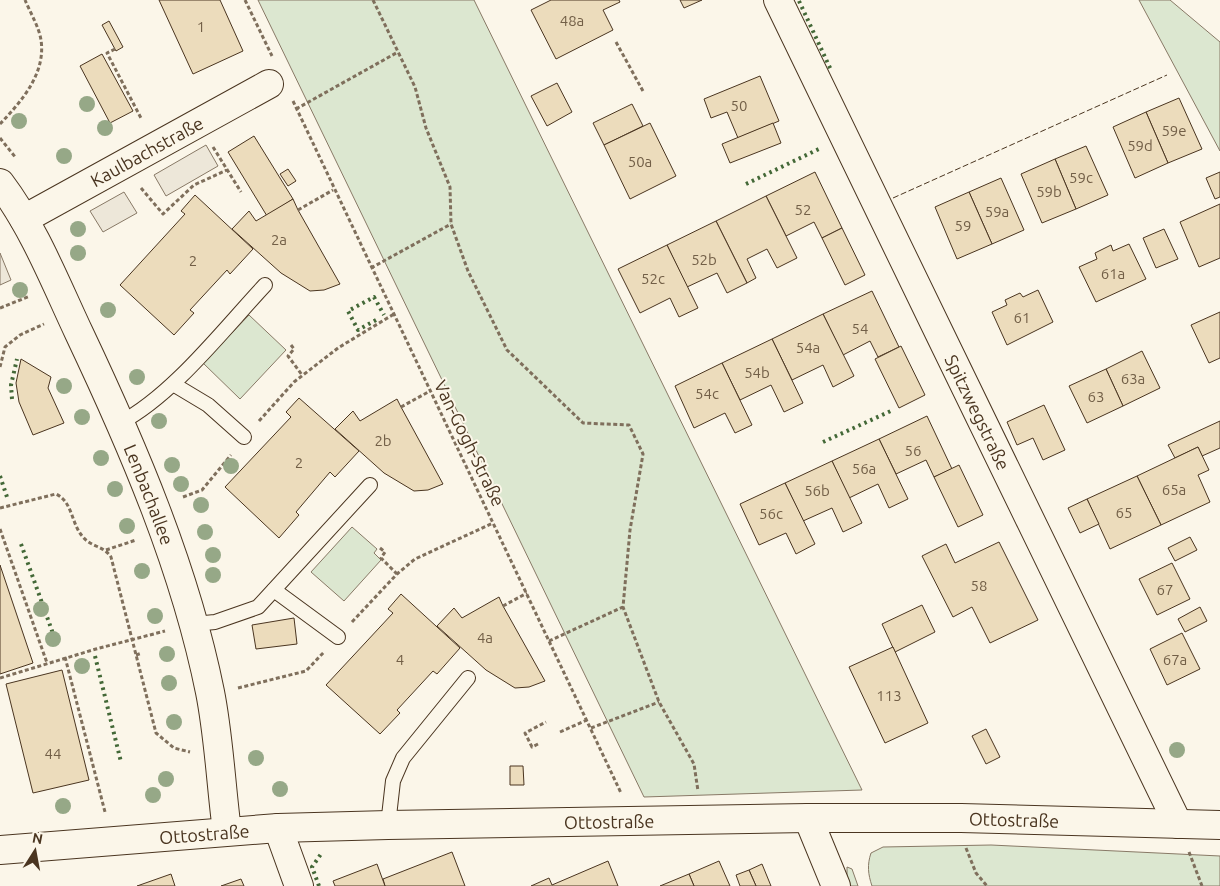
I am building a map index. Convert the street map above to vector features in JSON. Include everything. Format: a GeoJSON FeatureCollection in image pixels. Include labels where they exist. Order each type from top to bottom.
{"type":"FeatureCollection","features":[{"type":"Feature","properties":{"kind":"street","name":"Spitzwegstraße"},"geometry":{"type":"LineString","coordinates":[[778,0],[1178,824]]}},
{"type":"Feature","properties":{"kind":"street","name":"Kaulbachstraße"},"geometry":{"type":"LineString","coordinates":[[24,219],[277,79]]}},
{"type":"Feature","properties":{"kind":"street","name":"Lenbachallee"},"geometry":{"type":"LineString","coordinates":[[0,183],[24,219],[69,312],[120,423],[154,507],[194,624],[211,694],[227,831]]}},
{"type":"Feature","properties":{"kind":"street","name":"Ottostraße"},"geometry":{"type":"LineString","coordinates":[[0,850],[227,831],[388,825],[632,821],[702,822],[808,818],[961,818],[1220,826]]}},
{"type":"Feature","properties":{"kind":"street"},"geometry":{"type":"LineString","coordinates":[[808,818],[836,886]]}},
{"type":"Feature","properties":{"kind":"street"},"geometry":{"type":"LineString","coordinates":[[278,828],[299,886]]}},
{"type":"Feature","properties":{"kind":"lane"},"geometry":{"type":"LineString","coordinates":[[120,423],[148,406],[173,384],[265,285]]}},
{"type":"Feature","properties":{"kind":"lane"},"geometry":{"type":"LineString","coordinates":[[173,384],[208,405],[244,437]]}},
{"type":"Feature","properties":{"kind":"lane"},"geometry":{"type":"LineString","coordinates":[[194,624],[215,622],[258,607],[370,485]]}},
{"type":"Feature","properties":{"kind":"lane"},"geometry":{"type":"LineString","coordinates":[[274,590],[338,638]]}},
{"type":"Feature","properties":{"kind":"lane"},"geometry":{"type":"LineString","coordinates":[[388,825],[393,782],[403,758],[468,678]]}},
{"type":"Feature","properties":{"kind":"path"},"geometry":{"type":"LineString","coordinates":[[0,124],[25,96],[40,68],[41,39],[25,0]]}},
{"type":"Feature","properties":{"kind":"path"},"geometry":{"type":"LineString","coordinates":[[245,0],[277,79]]}},
{"type":"Feature","properties":{"kind":"path"},"geometry":{"type":"LineString","coordinates":[[372,0],[415,87],[426,128],[450,187],[451,224],[468,271],[507,350],[583,423],[629,425],[643,454],[630,530],[623,607],[659,702],[694,764],[702,822]]}},
{"type":"Feature","properties":{"kind":"path"},"geometry":{"type":"LineString","coordinates":[[616,42],[644,93]]}},
{"type":"Feature","properties":{"kind":"path"},"geometry":{"type":"LineString","coordinates":[[115,49],[107,53],[155,146]]}},
{"type":"Feature","properties":{"kind":"path"},"geometry":{"type":"LineString","coordinates":[[296,108],[398,52]]}},
{"type":"Feature","properties":{"kind":"path","name":"Van-Gogh-Straße"},"geometry":{"type":"LineString","coordinates":[[277,79],[296,108],[333,190],[591,728],[620,790],[632,821]]}},
{"type":"Feature","properties":{"kind":"path"},"geometry":{"type":"LineString","coordinates":[[199,123],[241,192]]}},
{"type":"Feature","properties":{"kind":"path"},"geometry":{"type":"LineString","coordinates":[[122,164],[163,214],[194,185],[227,170]]}},
{"type":"Feature","properties":{"kind":"path"},"geometry":{"type":"LineString","coordinates":[[298,210],[333,190]]}},
{"type":"Feature","properties":{"kind":"path"},"geometry":{"type":"LineString","coordinates":[[371,268],[451,224]]}},
{"type":"Feature","properties":{"kind":"path"},"geometry":{"type":"LineString","coordinates":[[0,368],[5,347],[20,335],[69,312]]}},
{"type":"Feature","properties":{"kind":"path"},"geometry":{"type":"LineString","coordinates":[[154,507],[202,490],[244,437],[294,382],[338,348],[394,314]]}},
{"type":"Feature","properties":{"kind":"path"},"geometry":{"type":"LineString","coordinates":[[290,345],[294,349],[288,356],[302,375]]}},
{"type":"Feature","properties":{"kind":"path"},"geometry":{"type":"LineString","coordinates":[[401,407],[430,391]]}},
{"type":"Feature","properties":{"kind":"path"},"geometry":{"type":"LineString","coordinates":[[0,508],[56,494],[66,502],[82,537],[106,550],[111,558],[156,733],[174,748],[196,753]]}},
{"type":"Feature","properties":{"kind":"path"},"geometry":{"type":"LineString","coordinates":[[230,690],[306,671],[397,574],[415,559],[493,523]]}},
{"type":"Feature","properties":{"kind":"path"},"geometry":{"type":"LineString","coordinates":[[0,529],[47,663]]}},
{"type":"Feature","properties":{"kind":"path"},"geometry":{"type":"LineString","coordinates":[[380,548],[385,552],[381,558],[397,574]]}},
{"type":"Feature","properties":{"kind":"path"},"geometry":{"type":"LineString","coordinates":[[111,558],[116,556]]}},
{"type":"Feature","properties":{"kind":"path"},"geometry":{"type":"LineString","coordinates":[[504,606],[526,593]]}},
{"type":"Feature","properties":{"kind":"path"},"geometry":{"type":"LineString","coordinates":[[549,641],[623,607]]}},
{"type":"Feature","properties":{"kind":"path"},"geometry":{"type":"LineString","coordinates":[[0,678],[132,638],[194,624]]}},
{"type":"Feature","properties":{"kind":"path"},"geometry":{"type":"LineString","coordinates":[[136,655],[142,653]]}},
{"type":"Feature","properties":{"kind":"path"},"geometry":{"type":"LineString","coordinates":[[65,657],[106,817]]}},
{"type":"Feature","properties":{"kind":"path"},"geometry":{"type":"LineString","coordinates":[[591,728],[659,702]]}},
{"type":"Feature","properties":{"kind":"path"},"geometry":{"type":"LineString","coordinates":[[560,732],[587,720]]}},
{"type":"Feature","properties":{"kind":"path"},"geometry":{"type":"LineString","coordinates":[[538,744],[532,747],[525,734],[546,722]]}},
{"type":"Feature","properties":{"kind":"path"},"geometry":{"type":"LineString","coordinates":[[961,818],[963,840],[976,873],[987,886]]}},
{"type":"Feature","properties":{"kind":"path"},"geometry":{"type":"LineString","coordinates":[[1190,854],[1202,886]]}},
{"type":"Feature","properties":{"kind":"green space"},"geometry":{"type":"Polygon","coordinates":[[[258,0],[474,0],[862,790],[644,797],[258,0]]]}},
{"type":"Feature","properties":{"kind":"green space"},"geometry":{"type":"Polygon","coordinates":[[[1139,0],[1170,0],[1220,42],[1220,151],[1139,0]]]}},
{"type":"Feature","properties":{"kind":"green space"},"geometry":{"type":"Polygon","coordinates":[[[249,315],[286,350],[240,399],[203,363],[249,315]]]}},
{"type":"Feature","properties":{"kind":"green space"},"geometry":{"type":"Polygon","coordinates":[[[352,527],[377,549],[374,553],[381,560],[344,601],[311,572],[352,527]]]}},
{"type":"Feature","properties":{"kind":"green space"},"geometry":{"type":"Polygon","coordinates":[[[991,845],[1220,856],[1220,886],[872,886],[869,870],[871,853],[883,847],[991,845]]]}},
{"type":"Feature","properties":{"kind":"green space"},"geometry":{"type":"Polygon","coordinates":[[[847,867],[852,869],[858,886],[847,886],[847,867]]]}},
{"type":"Feature","properties":{"kind":"shaded area"},"geometry":{"type":"Polygon","coordinates":[[[206,145],[218,166],[166,196],[154,175],[206,145]]]}},
{"type":"Feature","properties":{"kind":"shaded area"},"geometry":{"type":"Polygon","coordinates":[[[124,192],[137,213],[103,232],[90,211],[124,192]]]}},
{"type":"Feature","properties":{"kind":"shaded area"},"geometry":{"type":"Polygon","coordinates":[[[0,253],[11,280],[0,285],[0,253]]]}},
{"type":"Feature","properties":{"kind":"building"},"geometry":{"type":"Polygon","coordinates":[[[159,0],[220,0],[243,51],[193,74],[159,0]]]}},
{"type":"Feature","properties":{"kind":"building"},"geometry":{"type":"Polygon","coordinates":[[[551,0],[619,0],[620,2],[603,10],[613,30],[556,59],[531,10],[551,0]]]}},
{"type":"Feature","properties":{"kind":"building"},"geometry":{"type":"Polygon","coordinates":[[[680,0],[702,0],[684,8],[680,0]]]}},
{"type":"Feature","properties":{"kind":"building"},"geometry":{"type":"Polygon","coordinates":[[[109,21],[123,47],[116,51],[102,25],[109,21]]]}},
{"type":"Feature","properties":{"kind":"building"},"geometry":{"type":"Polygon","coordinates":[[[102,54],[133,111],[110,123],[80,66],[102,54]]]}},
{"type":"Feature","properties":{"kind":"building"},"geometry":{"type":"Polygon","coordinates":[[[760,76],[779,121],[738,138],[727,112],[711,118],[704,99],[760,76]]]}},
{"type":"Feature","properties":{"kind":"building"},"geometry":{"type":"Polygon","coordinates":[[[557,83],[572,112],[547,126],[531,96],[557,83]]]}},
{"type":"Feature","properties":{"kind":"building"},"geometry":{"type":"Polygon","coordinates":[[[1179,98],[1202,149],[1168,163],[1146,112],[1179,98]]]}},
{"type":"Feature","properties":{"kind":"building"},"geometry":{"type":"Polygon","coordinates":[[[632,104],[643,126],[604,145],[593,123],[632,104]]]}},
{"type":"Feature","properties":{"kind":"building"},"geometry":{"type":"Polygon","coordinates":[[[1146,112],[1168,163],[1135,178],[1113,127],[1146,112]]]}},
{"type":"Feature","properties":{"kind":"building"},"geometry":{"type":"Polygon","coordinates":[[[650,123],[676,176],[630,199],[604,145],[650,123]]]}},
{"type":"Feature","properties":{"kind":"building"},"geometry":{"type":"Polygon","coordinates":[[[773,123],[781,143],[730,163],[722,144],[773,123]]]}},
{"type":"Feature","properties":{"kind":"building"},"geometry":{"type":"Polygon","coordinates":[[[254,136],[293,199],[267,216],[228,152],[254,136]]]}},
{"type":"Feature","properties":{"kind":"building"},"geometry":{"type":"Polygon","coordinates":[[[1086,146],[1108,195],[1076,209],[1055,159],[1086,146]]]}},
{"type":"Feature","properties":{"kind":"building"},"geometry":{"type":"Polygon","coordinates":[[[1055,159],[1076,209],[1042,223],[1021,174],[1055,159]]]}},
{"type":"Feature","properties":{"kind":"building"},"geometry":{"type":"Polygon","coordinates":[[[288,169],[296,181],[288,186],[280,174],[288,169]]]}},
{"type":"Feature","properties":{"kind":"building"},"geometry":{"type":"Polygon","coordinates":[[[815,172],[842,228],[822,238],[814,222],[786,236],[766,196],[815,172]]]}},
{"type":"Feature","properties":{"kind":"building"},"geometry":{"type":"Polygon","coordinates":[[[1220,172],[1220,197],[1215,199],[1206,178],[1220,172]]]}},
{"type":"Feature","properties":{"kind":"building"},"geometry":{"type":"Polygon","coordinates":[[[1001,178],[1024,230],[992,244],[969,192],[1001,178]]]}},
{"type":"Feature","properties":{"kind":"building"},"geometry":{"type":"Polygon","coordinates":[[[969,192],[992,244],[957,259],[935,207],[969,192]]]}},
{"type":"Feature","properties":{"kind":"building"},"geometry":{"type":"Polygon","coordinates":[[[195,195],[253,249],[230,274],[227,270],[190,310],[194,313],[174,335],[120,285],[185,214],[181,211],[195,195]]]}},
{"type":"Feature","properties":{"kind":"building"},"geometry":{"type":"Polygon","coordinates":[[[766,196],[797,258],[777,268],[767,249],[747,259],[756,278],[747,283],[716,221],[766,196]]]}},
{"type":"Feature","properties":{"kind":"building"},"geometry":{"type":"Polygon","coordinates":[[[293,199],[340,284],[324,290],[310,291],[281,273],[232,229],[249,211],[256,221],[293,199]]]}},
{"type":"Feature","properties":{"kind":"building"},"geometry":{"type":"Polygon","coordinates":[[[1220,204],[1220,258],[1199,267],[1180,222],[1220,204]]]}},
{"type":"Feature","properties":{"kind":"building"},"geometry":{"type":"Polygon","coordinates":[[[716,221],[747,283],[727,293],[717,273],[687,287],[667,245],[716,221]]]}},
{"type":"Feature","properties":{"kind":"building"},"geometry":{"type":"Polygon","coordinates":[[[842,228],[865,275],[845,285],[822,238],[842,228]]]}},
{"type":"Feature","properties":{"kind":"building"},"geometry":{"type":"Polygon","coordinates":[[[1164,229],[1178,259],[1156,268],[1143,238],[1164,229]]]}},
{"type":"Feature","properties":{"kind":"building"},"geometry":{"type":"Polygon","coordinates":[[[1129,244],[1146,279],[1096,302],[1079,267],[1097,259],[1095,253],[1111,245],[1113,251],[1129,244]]]}},
{"type":"Feature","properties":{"kind":"building"},"geometry":{"type":"Polygon","coordinates":[[[667,245],[698,308],[679,317],[670,298],[640,313],[618,269],[667,245]]]}},
{"type":"Feature","properties":{"kind":"building"},"geometry":{"type":"Polygon","coordinates":[[[1038,290],[1053,322],[1007,345],[992,312],[1007,305],[1005,300],[1020,293],[1023,297],[1038,290]]]}},
{"type":"Feature","properties":{"kind":"building"},"geometry":{"type":"Polygon","coordinates":[[[872,291],[899,347],[878,357],[870,341],[843,355],[823,314],[872,291]]]}},
{"type":"Feature","properties":{"kind":"building"},"geometry":{"type":"Polygon","coordinates":[[[1220,312],[1220,358],[1209,363],[1191,325],[1220,312]]]}},
{"type":"Feature","properties":{"kind":"building"},"geometry":{"type":"Polygon","coordinates":[[[823,314],[854,376],[833,387],[823,365],[792,380],[772,339],[823,314]]]}},
{"type":"Feature","properties":{"kind":"building"},"geometry":{"type":"Polygon","coordinates":[[[772,339],[803,403],[784,412],[771,385],[740,400],[722,363],[772,339]]]}},
{"type":"Feature","properties":{"kind":"building"},"geometry":{"type":"Polygon","coordinates":[[[901,346],[925,395],[899,408],[875,359],[901,346]]]}},
{"type":"Feature","properties":{"kind":"building"},"geometry":{"type":"Polygon","coordinates":[[[1142,351],[1160,388],[1123,406],[1106,369],[1142,351]]]}},
{"type":"Feature","properties":{"kind":"building"},"geometry":{"type":"Polygon","coordinates":[[[21,359],[51,377],[48,388],[64,423],[33,435],[19,402],[16,383],[21,359]]]}},
{"type":"Feature","properties":{"kind":"building"},"geometry":{"type":"Polygon","coordinates":[[[722,363],[752,425],[735,433],[725,413],[694,428],[675,386],[722,363]]]}},
{"type":"Feature","properties":{"kind":"building"},"geometry":{"type":"Polygon","coordinates":[[[1106,369],[1123,406],[1087,423],[1069,386],[1106,369]]]}},
{"type":"Feature","properties":{"kind":"building"},"geometry":{"type":"Polygon","coordinates":[[[299,398],[359,451],[335,477],[330,472],[296,512],[299,515],[279,538],[225,487],[291,417],[286,412],[299,398]]]}},
{"type":"Feature","properties":{"kind":"building"},"geometry":{"type":"Polygon","coordinates":[[[397,399],[443,484],[428,490],[414,491],[384,473],[335,429],[353,411],[360,421],[397,399]]]}},
{"type":"Feature","properties":{"kind":"building"},"geometry":{"type":"Polygon","coordinates":[[[1044,405],[1065,450],[1043,460],[1033,438],[1017,445],[1007,422],[1044,405]]]}},
{"type":"Feature","properties":{"kind":"building"},"geometry":{"type":"Polygon","coordinates":[[[927,416],[952,469],[934,477],[926,460],[896,474],[879,439],[927,416]]]}},
{"type":"Feature","properties":{"kind":"building"},"geometry":{"type":"Polygon","coordinates":[[[1220,421],[1220,448],[1202,456],[1198,447],[1175,458],[1168,445],[1220,421]]]}},
{"type":"Feature","properties":{"kind":"building"},"geometry":{"type":"Polygon","coordinates":[[[879,439],[908,499],[889,508],[878,484],[849,498],[832,461],[879,439]]]}},
{"type":"Feature","properties":{"kind":"building"},"geometry":{"type":"Polygon","coordinates":[[[1198,447],[1209,470],[1198,475],[1210,502],[1161,525],[1137,476],[1198,447]]]}},
{"type":"Feature","properties":{"kind":"building"},"geometry":{"type":"Polygon","coordinates":[[[832,461],[862,523],[843,532],[832,508],[803,521],[785,483],[832,461]]]}},
{"type":"Feature","properties":{"kind":"building"},"geometry":{"type":"Polygon","coordinates":[[[959,465],[983,515],[958,527],[934,477],[959,465]]]}},
{"type":"Feature","properties":{"kind":"building"},"geometry":{"type":"Polygon","coordinates":[[[1137,476],[1161,525],[1110,549],[1087,499],[1137,476]]]}},
{"type":"Feature","properties":{"kind":"building"},"geometry":{"type":"Polygon","coordinates":[[[785,483],[815,544],[796,554],[786,533],[759,545],[740,504],[785,483]]]}},
{"type":"Feature","properties":{"kind":"building"},"geometry":{"type":"Polygon","coordinates":[[[1087,499],[1099,524],[1080,533],[1068,508],[1087,499]]]}},
{"type":"Feature","properties":{"kind":"building"},"geometry":{"type":"Polygon","coordinates":[[[1190,537],[1197,550],[1175,561],[1168,548],[1190,537]]]}},
{"type":"Feature","properties":{"kind":"building"},"geometry":{"type":"Polygon","coordinates":[[[999,542],[1038,620],[990,643],[972,607],[953,617],[922,556],[946,544],[955,563],[999,542]]]}},
{"type":"Feature","properties":{"kind":"building"},"geometry":{"type":"Polygon","coordinates":[[[1172,563],[1190,599],[1157,615],[1139,579],[1172,563]]]}},
{"type":"Feature","properties":{"kind":"building"},"geometry":{"type":"Polygon","coordinates":[[[0,565],[33,663],[0,674],[0,565]]]}},
{"type":"Feature","properties":{"kind":"building"},"geometry":{"type":"Polygon","coordinates":[[[401,594],[460,648],[437,674],[433,671],[397,710],[400,713],[380,734],[326,685],[393,613],[388,609],[401,594]]]}},
{"type":"Feature","properties":{"kind":"building"},"geometry":{"type":"Polygon","coordinates":[[[499,597],[545,681],[529,687],[515,688],[486,670],[437,626],[454,608],[462,618],[499,597]]]}},
{"type":"Feature","properties":{"kind":"building"},"geometry":{"type":"Polygon","coordinates":[[[922,605],[935,632],[895,652],[882,624],[922,605]]]}},
{"type":"Feature","properties":{"kind":"building"},"geometry":{"type":"Polygon","coordinates":[[[1200,607],[1207,621],[1185,632],[1178,619],[1200,607]]]}},
{"type":"Feature","properties":{"kind":"building"},"geometry":{"type":"Polygon","coordinates":[[[294,618],[297,644],[256,649],[252,625],[294,618]]]}},
{"type":"Feature","properties":{"kind":"building"},"geometry":{"type":"Polygon","coordinates":[[[1182,633],[1200,669],[1167,685],[1150,649],[1182,633]]]}},
{"type":"Feature","properties":{"kind":"building"},"geometry":{"type":"Polygon","coordinates":[[[893,647],[928,723],[885,743],[849,667],[893,647]]]}},
{"type":"Feature","properties":{"kind":"building"},"geometry":{"type":"Polygon","coordinates":[[[62,670],[89,780],[33,793],[6,684],[62,670]]]}},
{"type":"Feature","properties":{"kind":"building"},"geometry":{"type":"Polygon","coordinates":[[[986,729],[1000,757],[986,764],[972,736],[986,729]]]}},
{"type":"Feature","properties":{"kind":"building"},"geometry":{"type":"Polygon","coordinates":[[[510,766],[523,766],[524,785],[510,785],[510,766]]]}},
{"type":"Feature","properties":{"kind":"building"},"geometry":{"type":"Polygon","coordinates":[[[452,852],[465,886],[385,886],[383,879],[452,852]]]}},
{"type":"Feature","properties":{"kind":"building"},"geometry":{"type":"Polygon","coordinates":[[[608,861],[618,886],[531,886],[549,878],[552,885],[608,861]]]}},
{"type":"Feature","properties":{"kind":"building"},"geometry":{"type":"Polygon","coordinates":[[[719,861],[730,886],[694,886],[689,874],[719,861]]]}},
{"type":"Feature","properties":{"kind":"building"},"geometry":{"type":"Polygon","coordinates":[[[377,864],[385,886],[335,886],[333,881],[377,864]]]}},
{"type":"Feature","properties":{"kind":"building"},"geometry":{"type":"Polygon","coordinates":[[[762,864],[771,886],[756,886],[749,870],[762,864]]]}},
{"type":"Feature","properties":{"kind":"building"},"geometry":{"type":"Polygon","coordinates":[[[749,870],[756,886],[740,886],[736,875],[749,870]]]}},
{"type":"Feature","properties":{"kind":"building"},"geometry":{"type":"Polygon","coordinates":[[[171,874],[175,886],[137,886],[171,874]]]}},
{"type":"Feature","properties":{"kind":"building"},"geometry":{"type":"Polygon","coordinates":[[[689,874],[694,886],[660,886],[689,874]]]}},
{"type":"Feature","properties":{"kind":"building"},"geometry":{"type":"Polygon","coordinates":[[[241,879],[244,886],[221,886],[241,879]]]}},
{"type":"Feature","properties":{"kind":"hedge"},"geometry":{"type":"LineString","coordinates":[[799,1],[831,70]]}},
{"type":"Feature","properties":{"kind":"hedge"},"geometry":{"type":"LineString","coordinates":[[746,184],[821,148]]}},
{"type":"Feature","properties":{"kind":"hedge"},"geometry":{"type":"LineString","coordinates":[[376,320],[358,330],[348,311],[374,297],[384,315]]}},
{"type":"Feature","properties":{"kind":"hedge"},"geometry":{"type":"LineString","coordinates":[[12,399],[11,385],[17,359]]}},
{"type":"Feature","properties":{"kind":"hedge"},"geometry":{"type":"LineString","coordinates":[[823,442],[893,410]]}},
{"type":"Feature","properties":{"kind":"hedge"},"geometry":{"type":"LineString","coordinates":[[0,476],[8,500]]}},
{"type":"Feature","properties":{"kind":"hedge"},"geometry":{"type":"LineString","coordinates":[[21,544],[56,642]]}},
{"type":"Feature","properties":{"kind":"hedge"},"geometry":{"type":"LineString","coordinates":[[95,656],[121,762]]}},
{"type":"Feature","properties":{"kind":"hedge"},"geometry":{"type":"LineString","coordinates":[[319,886],[312,867],[321,854]]}},
{"type":"Feature","properties":{"kind":"fence"},"geometry":{"type":"LineString","coordinates":[[893,198],[1167,75]]}}]}
